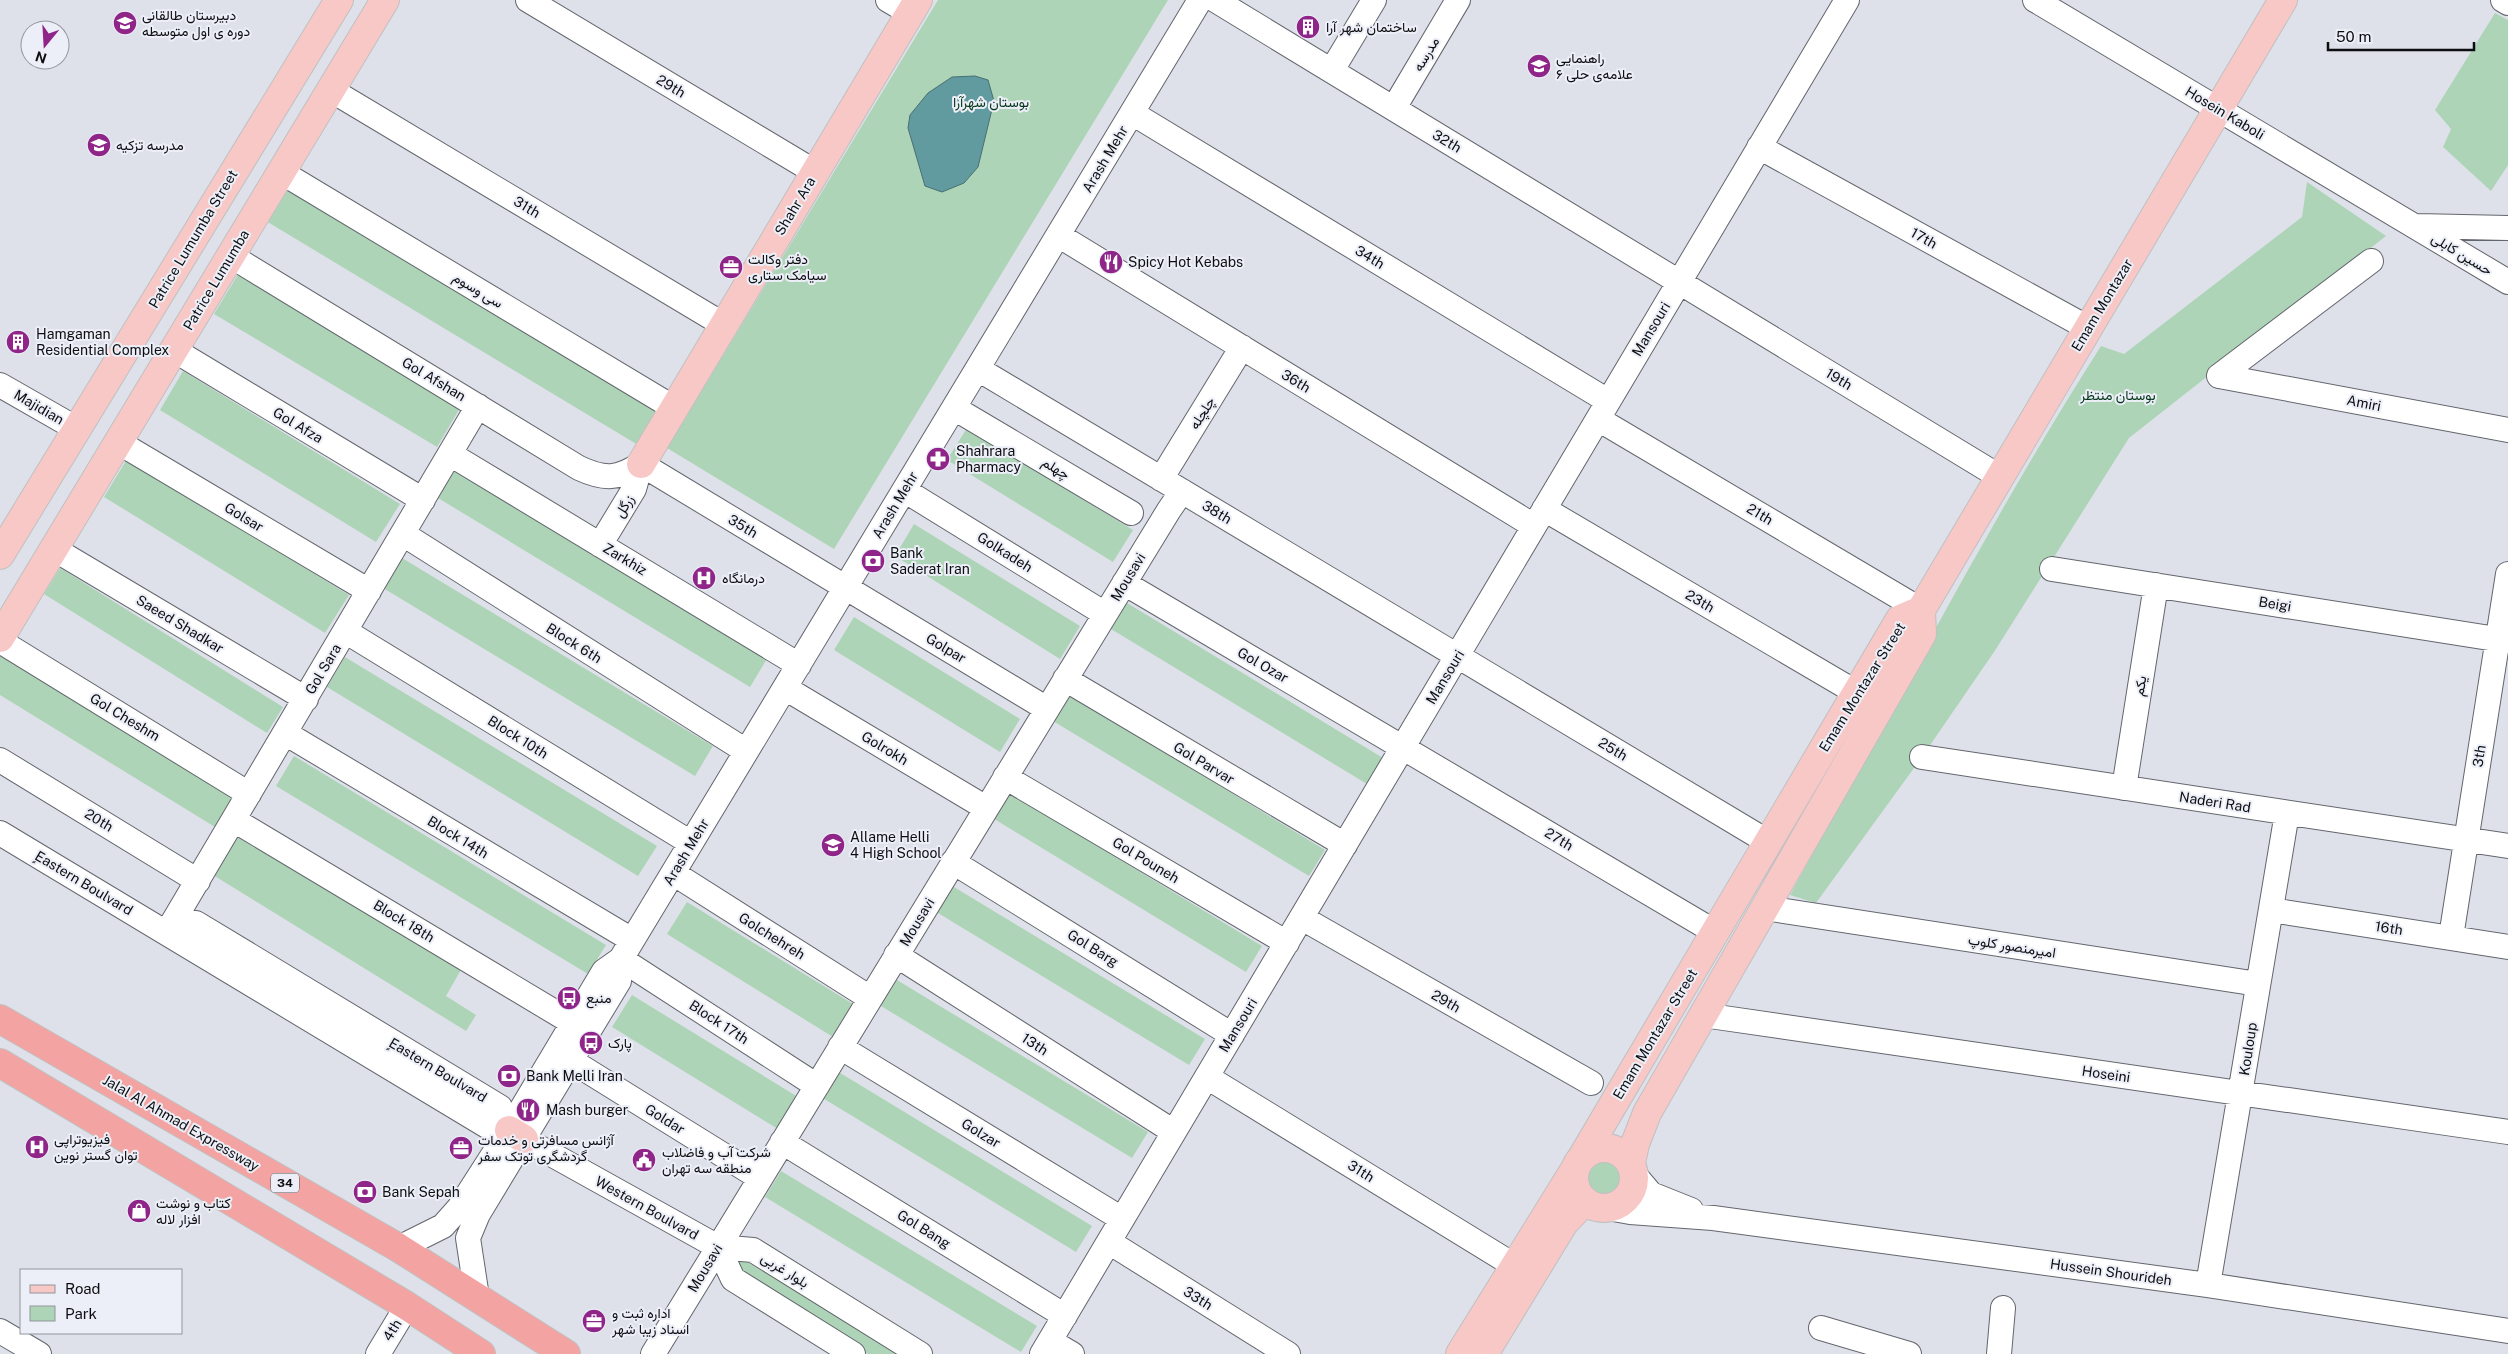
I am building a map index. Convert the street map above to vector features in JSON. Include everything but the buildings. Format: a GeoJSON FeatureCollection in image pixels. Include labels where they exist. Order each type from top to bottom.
{"type":"FeatureCollection","features":[{"type":"Feature","properties":{"kind":"highway","name":"Jalal Al Ahmad Expressway"},"geometry":{"type":"LineString","coordinates":[[0,1019],[399,1248],[566,1354]]}},
{"type":"Feature","properties":{"kind":"highway"},"geometry":{"type":"LineString","coordinates":[[0,1063],[407,1306],[481,1354]]}},
{"type":"Feature","properties":{"kind":"main road","name":"Patrice Lumumba Street"},"geometry":{"type":"LineString","coordinates":[[0,555],[340,0]]}},
{"type":"Feature","properties":{"kind":"main road","name":"Patrice Lumumba"},"geometry":{"type":"LineString","coordinates":[[0,640],[385,0]]}},
{"type":"Feature","properties":{"kind":"main road","name":"Emam Montazar"},"geometry":{"type":"LineString","coordinates":[[1921,610],[2283,0]]}},
{"type":"Feature","properties":{"kind":"main road","name":"Shahr Ara"},"geometry":{"type":"LineString","coordinates":[[641,464],[815,172],[905,4]]}},
{"type":"Feature","properties":{"kind":"main road"},"geometry":{"type":"LineString","coordinates":[[266,120],[279,107],[291,103],[302,110],[300,141]]}},
{"type":"Feature","properties":{"kind":"main road","name":"Emam Montazar Street"},"geometry":{"type":"LineString","coordinates":[[1460,1354],[1578,1164],[1900,619],[1921,610],[1922,634],[1647,1113],[1635,1144],[1633,1169]]}},
{"type":"Feature","properties":{"kind":"main road"},"geometry":{"type":"LineString","coordinates":[[1484,1354],[1564,1223],[1596,1204],[1619,1204],[1628,1196],[1633,1186],[1633,1169],[1623,1154],[1613,1149],[1601,1148],[1590,1151],[1578,1164],[1574,1181],[1578,1192],[1596,1204]]}},
{"type":"Feature","properties":{"kind":"street","name":"29th"},"geometry":{"type":"LineString","coordinates":[[528,0],[815,172]]}},
{"type":"Feature","properties":{"kind":"street","name":"Arash Mehr"},"geometry":{"type":"LineString","coordinates":[[477,1297],[468,1238],[517,1134],[573,1023],[604,971],[626,950],[1200,0]]}},
{"type":"Feature","properties":{"kind":"street","name":"32th"},"geometry":{"type":"LineString","coordinates":[[1215,0],[1679,282]]}},
{"type":"Feature","properties":{"kind":"street"},"geometry":{"type":"LineString","coordinates":[[1332,70],[1374,0]]}},
{"type":"Feature","properties":{"kind":"street","name":"مدرسه"},"geometry":{"type":"LineString","coordinates":[[1394,108],[1458,0]]}},
{"type":"Feature","properties":{"kind":"street","name":"Mansouri"},"geometry":{"type":"LineString","coordinates":[[1046,1348],[1847,0]]}},
{"type":"Feature","properties":{"kind":"street","name":"Hosein Kaboli"},"geometry":{"type":"LineString","coordinates":[[2035,0],[2416,226]]}},
{"type":"Feature","properties":{"kind":"street"},"geometry":{"type":"LineString","coordinates":[[2503,0],[2508,3]]}},
{"type":"Feature","properties":{"kind":"street","name":"31th"},"geometry":{"type":"LineString","coordinates":[[331,90],[724,325]]}},
{"type":"Feature","properties":{"kind":"street","name":"34th"},"geometry":{"type":"LineString","coordinates":[[1132,113],[1603,410]]}},
{"type":"Feature","properties":{"kind":"street","name":"17th"},"geometry":{"type":"LineString","coordinates":[[1759,148],[2088,328]]}},
{"type":"Feature","properties":{"kind":"street","name":"سی وسوم"},"geometry":{"type":"LineString","coordinates":[[281,172],[674,408]]}},
{"type":"Feature","properties":{"kind":"street"},"geometry":{"type":"LineString","coordinates":[[2416,226],[2508,228]]}},
{"type":"Feature","properties":{"kind":"street","name":"حسین کابلی"},"geometry":{"type":"LineString","coordinates":[[2416,226],[2508,282]]}},
{"type":"Feature","properties":{"kind":"street","name":"36th"},"geometry":{"type":"LineString","coordinates":[[1058,235],[1242,347],[1539,518]]}},
{"type":"Feature","properties":{"kind":"street","name":"Gol Afshan"},"geometry":{"type":"LineString","coordinates":[[230,256],[589,473],[617,477],[641,464]]}},
{"type":"Feature","properties":{"kind":"street","name":"Amiri"},"geometry":{"type":"LineString","coordinates":[[2371,261],[2219,376],[2508,430]]}},
{"type":"Feature","properties":{"kind":"street","name":"19th"},"geometry":{"type":"LineString","coordinates":[[1679,282],[2000,476]]}},
{"type":"Feature","properties":{"kind":"street","name":"چلچله"},"geometry":{"type":"LineString","coordinates":[[1161,478],[1242,347]]}},
{"type":"Feature","properties":{"kind":"street","name":"Gol Afza"},"geometry":{"type":"LineString","coordinates":[[174,350],[423,500]]}},
{"type":"Feature","properties":{"kind":"street","name":"38th"},"geometry":{"type":"LineString","coordinates":[[978,368],[1457,656]]}},
{"type":"Feature","properties":{"kind":"street","name":"Majidian"},"geometry":{"type":"LineString","coordinates":[[0,385],[77,429]]}},
{"type":"Feature","properties":{"kind":"street","name":"Gol Sara"},"geometry":{"type":"LineString","coordinates":[[167,932],[478,406]]}},
{"type":"Feature","properties":{"kind":"street","name":"چهلم"},"geometry":{"type":"LineString","coordinates":[[954,408],[1132,513]]}},
{"type":"Feature","properties":{"kind":"street","name":"21th"},"geometry":{"type":"LineString","coordinates":[[1603,410],[1921,610]]}},
{"type":"Feature","properties":{"kind":"street","name":"Golsar"},"geometry":{"type":"LineString","coordinates":[[118,442],[369,591]]}},
{"type":"Feature","properties":{"kind":"street","name":"Zarkhiz"},"geometry":{"type":"LineString","coordinates":[[450,454],[799,665]]}},
{"type":"Feature","properties":{"kind":"street","name":"زرگل"},"geometry":{"type":"LineString","coordinates":[[600,544],[634,489],[641,464]]}},
{"type":"Feature","properties":{"kind":"street","name":"35th"},"geometry":{"type":"LineString","coordinates":[[641,464],[845,588]]}},
{"type":"Feature","properties":{"kind":"street","name":"Golkadeh"},"geometry":{"type":"LineString","coordinates":[[904,490],[1105,614]]}},
{"type":"Feature","properties":{"kind":"street","name":"Mousavi"},"geometry":{"type":"LineString","coordinates":[[653,1354],[1065,679],[1182,491]]}},
{"type":"Feature","properties":{"kind":"street","name":"23th"},"geometry":{"type":"LineString","coordinates":[[1539,518],[1857,693]]}},
{"type":"Feature","properties":{"kind":"street","name":"Block 6th"},"geometry":{"type":"LineString","coordinates":[[403,534],[746,751]]}},
{"type":"Feature","properties":{"kind":"street","name":"Saeed Shadkar"},"geometry":{"type":"LineString","coordinates":[[54,549],[306,699]]}},
{"type":"Feature","properties":{"kind":"street","name":"Beigi"},"geometry":{"type":"LineString","coordinates":[[2052,569],[2503,640]]}},
{"type":"Feature","properties":{"kind":"street","name":"3th"},"geometry":{"type":"LineString","coordinates":[[2451,937],[2466,840],[2503,640],[2508,574]]}},
{"type":"Feature","properties":{"kind":"street","name":"Gol Ozar"},"geometry":{"type":"LineString","coordinates":[[1124,583],[1403,747]]}},
{"type":"Feature","properties":{"kind":"street","name":"یکم"},"geometry":{"type":"LineString","coordinates":[[2124,788],[2156,585]]}},
{"type":"Feature","properties":{"kind":"street","name":"Golpar"},"geometry":{"type":"LineString","coordinates":[[845,588],[1047,709]]}},
{"type":"Feature","properties":{"kind":"street","name":"Block 10th"},"geometry":{"type":"LineString","coordinates":[[345,631],[691,843]]}},
{"type":"Feature","properties":{"kind":"street","name":"Gol Cheshm"},"geometry":{"type":"LineString","coordinates":[[0,640],[250,794]]}},
{"type":"Feature","properties":{"kind":"street","name":"25th"},"geometry":{"type":"LineString","coordinates":[[1457,656],[1768,842]]}},
{"type":"Feature","properties":{"kind":"street","name":"Gol Parvar"},"geometry":{"type":"LineString","coordinates":[[1065,679],[1345,845]]}},
{"type":"Feature","properties":{"kind":"street","name":"Golrokh"},"geometry":{"type":"LineString","coordinates":[[785,688],[986,808]]}},
{"type":"Feature","properties":{"kind":"street","name":"Block 14th"},"geometry":{"type":"LineString","coordinates":[[285,734],[626,950]]}},
{"type":"Feature","properties":{"kind":"street","name":"27th"},"geometry":{"type":"LineString","coordinates":[[1403,747],[1715,932]]}},
{"type":"Feature","properties":{"kind":"street","name":"Naderi Rad"},"geometry":{"type":"LineString","coordinates":[[1922,757],[2508,846]]}},
{"type":"Feature","properties":{"kind":"street","name":"20th"},"geometry":{"type":"LineString","coordinates":[[0,760],[198,880]]}},
{"type":"Feature","properties":{"kind":"street","name":"Gol Pouneh"},"geometry":{"type":"LineString","coordinates":[[1005,777],[1287,943]]}},
{"type":"Feature","properties":{"kind":"street","name":"Kouloup"},"geometry":{"type":"LineString","coordinates":[[2208,1286],[2287,813]]}},
{"type":"Feature","properties":{"kind":"street","name":"Block 18th"},"geometry":{"type":"LineString","coordinates":[[234,820],[573,1023]]}},
{"type":"Feature","properties":{"kind":"street","name":"ٍEastern Boulvard"},"geometry":{"type":"LineString","coordinates":[[0,833],[487,1126],[517,1134]]}},
{"type":"Feature","properties":{"kind":"street","name":"Gol Barg"},"geometry":{"type":"LineString","coordinates":[[953,862],[1232,1034]]}},
{"type":"Feature","properties":{"kind":"street","name":"Golchehreh"},"geometry":{"type":"LineString","coordinates":[[673,873],[870,998]]}},
{"type":"Feature","properties":{"kind":"street","name":"امیرمنصور کلوپ"},"geometry":{"type":"LineString","coordinates":[[1765,908],[2258,984]]}},
{"type":"Feature","properties":{"kind":"street","name":"16th"},"geometry":{"type":"LineString","coordinates":[[2271,910],[2508,947]]}},
{"type":"Feature","properties":{"kind":"street","name":"29th"},"geometry":{"type":"LineString","coordinates":[[1302,918],[1591,1083]]}},
{"type":"Feature","properties":{"kind":"street","name":"Arash Mehr"},"geometry":{"type":"LineString","coordinates":[[399,1248],[443,1226],[517,1134],[570,1060],[619,981],[626,950]]}},
{"type":"Feature","properties":{"kind":"street","name":"Block 17th"},"geometry":{"type":"LineString","coordinates":[[626,950],[817,1086]]}},
{"type":"Feature","properties":{"kind":"street","name":"13th"},"geometry":{"type":"LineString","coordinates":[[896,955],[1174,1132]]}},
{"type":"Feature","properties":{"kind":"street","name":"Hoseini"},"geometry":{"type":"LineString","coordinates":[[1703,1015],[2508,1132]]}},
{"type":"Feature","properties":{"kind":"street","name":"Golzar"},"geometry":{"type":"LineString","coordinates":[[840,1047],[1122,1219]]}},
{"type":"Feature","properties":{"kind":"street","name":"Goldar"},"geometry":{"type":"LineString","coordinates":[[570,1060],[760,1178]]}},
{"type":"Feature","properties":{"kind":"street","name":"31th"},"geometry":{"type":"LineString","coordinates":[[1207,1077],[1515,1266]]}},
{"type":"Feature","properties":{"kind":"street","name":"Western Boulvard"},"geometry":{"type":"LineString","coordinates":[[517,1134],[718,1248]]}},
{"type":"Feature","properties":{"kind":"street","name":"Gol Bang"},"geometry":{"type":"LineString","coordinates":[[782,1142],[1065,1316]]}},
{"type":"Feature","properties":{"kind":"street","name":"Hussein Shourideh"},"geometry":{"type":"LineString","coordinates":[[1633,1169],[1651,1194],[1713,1218]]}},
{"type":"Feature","properties":{"kind":"street","name":"Hussein Shourideh"},"geometry":{"type":"LineString","coordinates":[[1596,1204],[1630,1212],[1713,1218],[2208,1286],[2508,1331]]}},
{"type":"Feature","properties":{"kind":"street","name":"33th"},"geometry":{"type":"LineString","coordinates":[[1109,1242],[1288,1354]]}},
{"type":"Feature","properties":{"kind":"street"},"geometry":{"type":"LineString","coordinates":[[718,1248],[733,1279],[853,1354]]}},
{"type":"Feature","properties":{"kind":"street","name":"بلوار غربی"},"geometry":{"type":"LineString","coordinates":[[718,1248],[753,1250],[920,1354]]}},
{"type":"Feature","properties":{"kind":"street","name":"4th"},"geometry":{"type":"LineString","coordinates":[[378,1354],[407,1306]]}},
{"type":"Feature","properties":{"kind":"street"},"geometry":{"type":"LineString","coordinates":[[2000,1354],[2003,1308]]}},
{"type":"Feature","properties":{"kind":"street"},"geometry":{"type":"LineString","coordinates":[[1821,1328],[1909,1354]]}},
{"type":"Feature","properties":{"kind":"street"},"geometry":{"type":"LineString","coordinates":[[0,1331],[39,1354]]}},
{"type":"Feature","properties":{"kind":"street"},"geometry":{"type":"LineString","coordinates":[[1046,1348],[1072,1354]]}},
{"type":"Feature","properties":{"kind":"green space","name":"بوستان شهرآرا"},"geometry":{"type":"Polygon","coordinates":[[[938,0],[1168,0],[834,549],[667,448],[938,0]]]}},
{"type":"Feature","properties":{"kind":"green space"},"geometry":{"type":"Polygon","coordinates":[[[2495,13],[2508,20],[2508,165],[2491,191],[2443,147],[2451,129],[2435,110],[2495,13]]]}},
{"type":"Feature","properties":{"kind":"green space","name":"بوستان منتظر"},"geometry":{"type":"Polygon","coordinates":[[[2307,182],[2386,236],[2129,438],[1996,649],[1922,757],[1816,903],[1790,895],[1980,549],[2059,413],[2101,346],[2124,354],[2302,217],[2307,182]]]}},
{"type":"Feature","properties":{"kind":"green space"},"geometry":{"type":"Polygon","coordinates":[[[281,183],[659,411],[638,445],[261,218],[281,183]]]}},
{"type":"Feature","properties":{"kind":"green space"},"geometry":{"type":"Polygon","coordinates":[[[240,271],[463,403],[437,447],[214,314],[240,271]]]}},
{"type":"Feature","properties":{"kind":"green space"},"geometry":{"type":"Polygon","coordinates":[[[183,371],[400,504],[376,542],[160,410],[183,371]]]}},
{"type":"Feature","properties":{"kind":"green space"},"geometry":{"type":"Polygon","coordinates":[[[967,428],[1133,530],[1113,562],[947,460],[967,428]]]}},
{"type":"Feature","properties":{"kind":"green space"},"geometry":{"type":"Polygon","coordinates":[[[127,459],[349,595],[325,633],[104,497],[127,459]]]}},
{"type":"Feature","properties":{"kind":"green space"},"geometry":{"type":"Polygon","coordinates":[[[456,468],[768,657],[750,687],[438,498],[456,468]]]}},
{"type":"Feature","properties":{"kind":"green space"},"geometry":{"type":"Polygon","coordinates":[[[914,524],[1080,626],[1060,659],[895,556],[914,524]]]}},
{"type":"Feature","properties":{"kind":"green space"},"geometry":{"type":"Polygon","coordinates":[[[402,558],[713,746],[695,776],[383,588],[402,558]]]}},
{"type":"Feature","properties":{"kind":"green space"},"geometry":{"type":"Polygon","coordinates":[[[60,568],[283,707],[267,733],[44,594],[60,568]]]}},
{"type":"Feature","properties":{"kind":"green space"},"geometry":{"type":"Polygon","coordinates":[[[1127,603],[1383,758],[1367,784],[1111,629],[1127,603]]]}},
{"type":"Feature","properties":{"kind":"green space"},"geometry":{"type":"Polygon","coordinates":[[[854,617],[1020,719],[1000,752],[834,650],[854,617]]]}},
{"type":"Feature","properties":{"kind":"green space"},"geometry":{"type":"Polygon","coordinates":[[[0,652],[235,795],[215,827],[0,695],[0,652]]]}},
{"type":"Feature","properties":{"kind":"green space"},"geometry":{"type":"Polygon","coordinates":[[[345,657],[657,846],[638,876],[327,687],[345,657]]]}},
{"type":"Feature","properties":{"kind":"green space"},"geometry":{"type":"Polygon","coordinates":[[[1069,694],[1325,850],[1309,876],[1053,721],[1069,694]]]}},
{"type":"Feature","properties":{"kind":"green space"},"geometry":{"type":"Polygon","coordinates":[[[294,756],[606,945],[588,974],[276,786],[294,756]]]}},
{"type":"Feature","properties":{"kind":"green space"},"geometry":{"type":"Polygon","coordinates":[[[1007,791],[1262,946],[1246,972],[991,817],[1007,791]]]}},
{"type":"Feature","properties":{"kind":"green space"},"geometry":{"type":"Polygon","coordinates":[[[240,831],[462,968],[446,996],[476,1015],[466,1031],[213,875],[240,831]]]}},
{"type":"Feature","properties":{"kind":"green space"},"geometry":{"type":"Polygon","coordinates":[[[949,884],[1205,1039],[1189,1065],[933,910],[949,884]]]}},
{"type":"Feature","properties":{"kind":"green space"},"geometry":{"type":"Polygon","coordinates":[[[687,902],[853,1004],[833,1037],[667,934],[687,902]]]}},
{"type":"Feature","properties":{"kind":"green space"},"geometry":{"type":"Polygon","coordinates":[[[892,977],[1148,1132],[1132,1158],[876,1003],[892,977]]]}},
{"type":"Feature","properties":{"kind":"green space"},"geometry":{"type":"Polygon","coordinates":[[[632,995],[798,1097],[778,1129],[612,1027],[632,995]]]}},
{"type":"Feature","properties":{"kind":"green space"},"geometry":{"type":"Polygon","coordinates":[[[837,1071],[1092,1226],[1076,1252],[821,1097],[837,1071]]]}},
{"type":"Feature","properties":{"kind":"green space"},"geometry":{"type":"Polygon","coordinates":[[[1601,1154],[1616,1157],[1625,1169],[1627,1180],[1625,1189],[1619,1196],[1611,1199],[1594,1198],[1586,1191],[1580,1181],[1593,1156],[1601,1154]]]}},
{"type":"Feature","properties":{"kind":"green space"},"geometry":{"type":"Polygon","coordinates":[[[781,1171],[1037,1326],[1021,1352],[765,1197],[781,1171]]]}},
{"type":"Feature","properties":{"kind":"green space"},"geometry":{"type":"Polygon","coordinates":[[[740,1261],[746,1261],[899,1354],[868,1354],[739,1276],[736,1264],[740,1261]]]}},
{"type":"Feature","properties":{"kind":"water"},"geometry":{"type":"Polygon","coordinates":[[[975,76],[988,80],[994,101],[978,167],[964,183],[942,192],[925,186],[908,128],[910,115],[928,93],[952,77],[975,76]]]}},
{"type":"Feature","properties":{"kind":"place","name":"دبیرستان طالقانی دوره ی اول متوسطه"},"geometry":{"type":"Point","coordinates":[125,23]}},
{"type":"Feature","properties":{"kind":"place","name":"ساختمان شهر آرا"},"geometry":{"type":"Point","coordinates":[1308,27]}},
{"type":"Feature","properties":{"kind":"place","name":"راهنمایی علامه‌ی حلی ۶"},"geometry":{"type":"Point","coordinates":[1539,66]}},
{"type":"Feature","properties":{"kind":"place","name":"مدرسه تزکیه"},"geometry":{"type":"Point","coordinates":[99,145]}},
{"type":"Feature","properties":{"kind":"place","name":"Spicy Hot Kebabs"},"geometry":{"type":"Point","coordinates":[1111,262]}},
{"type":"Feature","properties":{"kind":"place","name":"دفتر وکالت سیامک ستاری"},"geometry":{"type":"Point","coordinates":[731,267]}},
{"type":"Feature","properties":{"kind":"place","name":"Hamgaman Residential Complex"},"geometry":{"type":"Point","coordinates":[18,342]}},
{"type":"Feature","properties":{"kind":"place","name":"Shahrara Pharmacy"},"geometry":{"type":"Point","coordinates":[938,459]}},
{"type":"Feature","properties":{"kind":"place","name":"Bank Saderat Iran"},"geometry":{"type":"Point","coordinates":[873,561]}},
{"type":"Feature","properties":{"kind":"place","name":"درمانگاه"},"geometry":{"type":"Point","coordinates":[704,578]}},
{"type":"Feature","properties":{"kind":"place","name":"Allame Helli 4 High School"},"geometry":{"type":"Point","coordinates":[833,845]}},
{"type":"Feature","properties":{"kind":"place","name":"منبع"},"geometry":{"type":"Point","coordinates":[569,998]}},
{"type":"Feature","properties":{"kind":"place","name":"پارک"},"geometry":{"type":"Point","coordinates":[591,1043]}},
{"type":"Feature","properties":{"kind":"place","name":"Bank Melli Iran"},"geometry":{"type":"Point","coordinates":[509,1076]}},
{"type":"Feature","properties":{"kind":"place","name":"Mash burger"},"geometry":{"type":"Point","coordinates":[528,1110]}},
{"type":"Feature","properties":{"kind":"place","name":"فیزیوتراپی توان گستر نوین"},"geometry":{"type":"Point","coordinates":[37,1147]}},
{"type":"Feature","properties":{"kind":"place","name":"آژانس مسافرتی و خدمات گردشگری توتک سفر"},"geometry":{"type":"Point","coordinates":[461,1148]}},
{"type":"Feature","properties":{"kind":"place","name":"شرکت آب و فاضلاب منطقه سه تهران"},"geometry":{"type":"Point","coordinates":[644,1160]}},
{"type":"Feature","properties":{"kind":"place","name":"Bank Sepah"},"geometry":{"type":"Point","coordinates":[365,1192]}},
{"type":"Feature","properties":{"kind":"place","name":"کتاب و نوشت افزار لاله"},"geometry":{"type":"Point","coordinates":[139,1211]}},
{"type":"Feature","properties":{"kind":"place","name":"اداره ثبت و اسناد زیبا شهر"},"geometry":{"type":"Point","coordinates":[594,1321]}}]}
